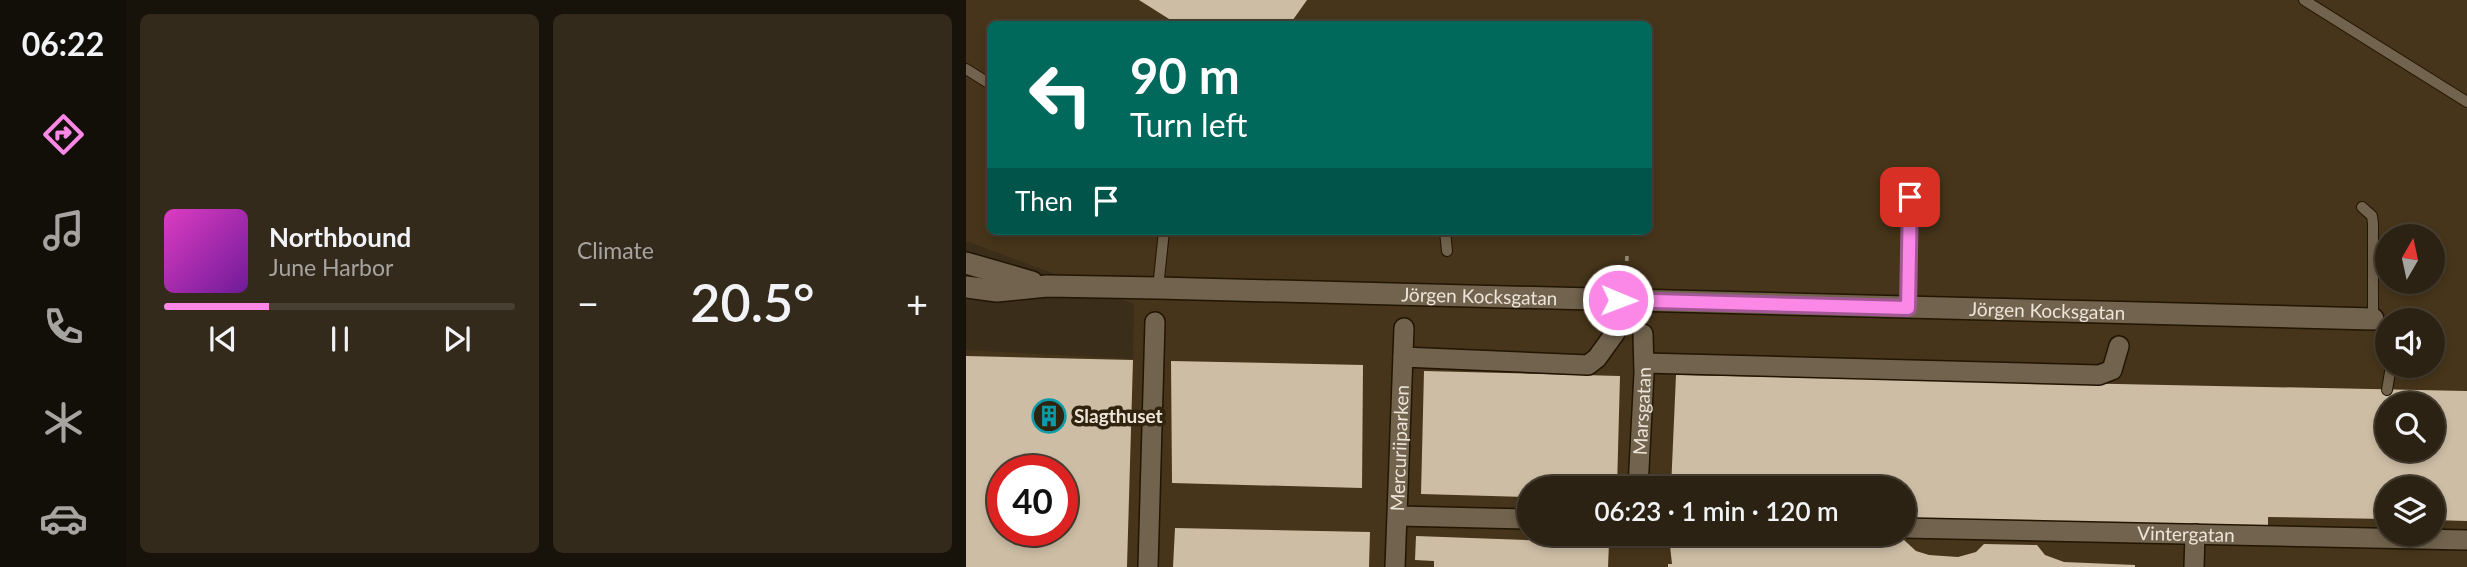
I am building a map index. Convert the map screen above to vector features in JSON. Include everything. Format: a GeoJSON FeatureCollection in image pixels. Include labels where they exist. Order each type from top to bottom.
{"type":"FeatureCollection","features":[{"type":"Feature","properties":{"kind":"street","name":"Jörgen Kocksgatan"},"geometry":{"type":"LineString","coordinates":[[966,263],[979,269],[1047,286]]}},
{"type":"Feature","properties":{"kind":"street","name":"Jörgen Kocksgatan"},"geometry":{"type":"LineString","coordinates":[[966,287],[997,291],[1047,286],[1158,288],[2373,318]]}},
{"type":"Feature","properties":{"kind":"street"},"geometry":{"type":"LineString","coordinates":[[1148,567],[1156,322]]}},
{"type":"Feature","properties":{"kind":"street","name":"Mercuriiparken"},"geometry":{"type":"LineString","coordinates":[[1395,567],[1404,328]]}},
{"type":"Feature","properties":{"kind":"street"},"geometry":{"type":"LineString","coordinates":[[1403,357],[1588,365],[1597,358],[1615,333]]}},
{"type":"Feature","properties":{"kind":"street","name":"Marsgatan"},"geometry":{"type":"LineString","coordinates":[[1639,476],[1643,334]]}},
{"type":"Feature","properties":{"kind":"street","name":"Jörgen Kocksgatan"},"geometry":{"type":"LineString","coordinates":[[1644,363],[2099,375],[2112,370],[2119,346]]}},
{"type":"Feature","properties":{"kind":"street"},"geometry":{"type":"LineString","coordinates":[[1398,516],[1517,519]]}},
{"type":"Feature","properties":{"kind":"street","name":"Vintergatan"},"geometry":{"type":"LineString","coordinates":[[1916,528],[2467,540]]}},
{"type":"Feature","properties":{"kind":"street"},"geometry":{"type":"LineString","coordinates":[[2194,567],[2195,534]]}},
{"type":"Feature","properties":{"kind":"lane"},"geometry":{"type":"LineString","coordinates":[[2304,0],[2467,102]]}},
{"type":"Feature","properties":{"kind":"lane"},"geometry":{"type":"LineString","coordinates":[[966,69],[987,82]]}},
{"type":"Feature","properties":{"kind":"lane"},"geometry":{"type":"LineString","coordinates":[[1908,308],[1910,197]]}},
{"type":"Feature","properties":{"kind":"lane"},"geometry":{"type":"LineString","coordinates":[[2361,207],[2372,216],[2373,224],[2373,318]]}},
{"type":"Feature","properties":{"kind":"lane"},"geometry":{"type":"LineString","coordinates":[[1158,288],[1164,235]]}},
{"type":"Feature","properties":{"kind":"lane"},"geometry":{"type":"LineString","coordinates":[[1445,235],[1447,251]]}},
{"type":"Feature","properties":{"kind":"lane"},"geometry":{"type":"LineString","coordinates":[[2387,390],[2389,378]]}},
{"type":"Feature","properties":{"kind":"shaded area"},"geometry":{"type":"Polygon","coordinates":[[[966,0],[2467,0],[2467,567],[966,567],[966,350],[1133,359],[1134,304],[966,241],[966,0]]]}},
{"type":"Feature","properties":{"kind":"building"},"geometry":{"type":"Polygon","coordinates":[[[1139,0],[1307,0],[1292,21],[1172,21],[1139,0]]]}},
{"type":"Feature","properties":{"kind":"building","name":"Slagthuset"},"geometry":{"type":"Polygon","coordinates":[[[966,356],[1133,360],[1127,567],[966,567],[966,356]]]}},
{"type":"Feature","properties":{"kind":"building"},"geometry":{"type":"Polygon","coordinates":[[[1171,361],[1363,365],[1362,488],[1172,483],[1171,361]]]}},
{"type":"Feature","properties":{"kind":"building"},"geometry":{"type":"Polygon","coordinates":[[[1424,371],[1620,376],[1617,476],[1517,476],[1517,497],[1421,494],[1424,371]]]}},
{"type":"Feature","properties":{"kind":"building"},"geometry":{"type":"Polygon","coordinates":[[[1676,375],[2467,391],[2467,521],[2445,520],[2445,476],[2375,476],[2375,519],[2268,517],[2268,529],[1916,519],[1916,476],[1672,476],[1676,375]]]}},
{"type":"Feature","properties":{"kind":"building"},"geometry":{"type":"Polygon","coordinates":[[[1175,528],[1370,532],[1369,567],[1173,567],[1175,528]]]}},
{"type":"Feature","properties":{"kind":"building"},"geometry":{"type":"Polygon","coordinates":[[[1416,536],[1517,540],[1517,546],[1609,546],[1608,567],[1434,567],[1434,561],[1415,560],[1416,536]]]}},
{"type":"Feature","properties":{"kind":"building"},"geometry":{"type":"Polygon","coordinates":[[[1984,544],[2037,545],[2045,555],[2064,562],[2135,567],[1668,567],[1668,564],[1672,564],[1670,546],[1911,546],[1916,551],[1929,555],[1958,557],[1976,552],[1984,544]]]}},
{"type":"Feature","properties":{"kind":"place","name":"Slagthuset"},"geometry":{"type":"Point","coordinates":[1049,416]}},
{"type":"Feature","properties":{"kind":"route"},"geometry":{"type":"LineString","coordinates":[[1618,300],[1908,308],[1910,197]]}}]}
